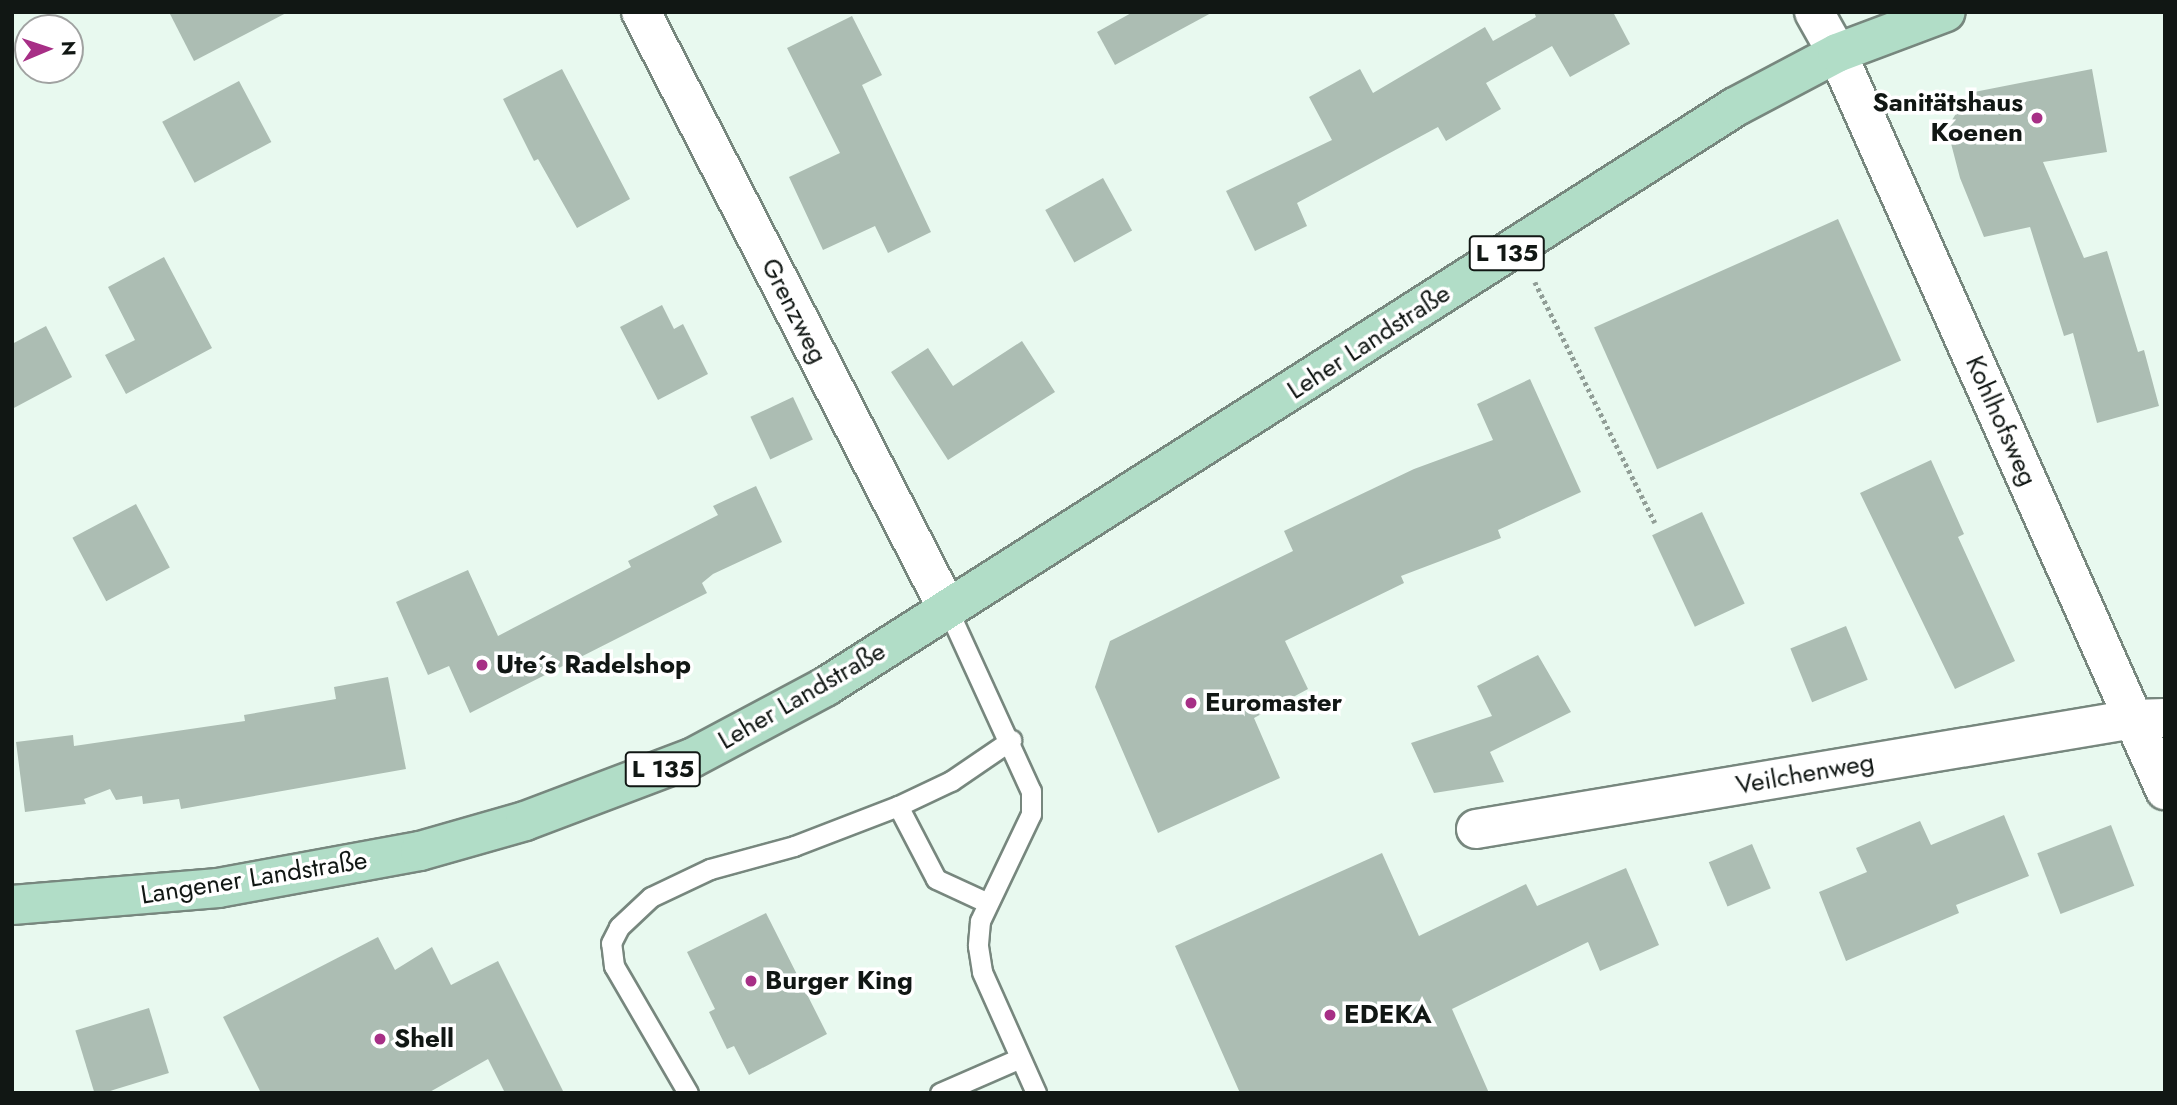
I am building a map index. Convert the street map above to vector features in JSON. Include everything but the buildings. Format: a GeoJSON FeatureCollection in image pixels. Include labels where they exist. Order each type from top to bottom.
{"type":"FeatureCollection","features":[{"type":"Feature","properties":{"kind":"main road","name":"Leher Landstraße"},"geometry":{"type":"LineString","coordinates":[[493,831],[692,758],[825,688],[1735,107],[1837,52],[1946,12]]}},
{"type":"Feature","properties":{"kind":"main road","name":"Langener Landstraße"},"geometry":{"type":"LineString","coordinates":[[12,905],[218,888],[420,851],[493,831]]}},
{"type":"Feature","properties":{"kind":"street","name":"Grenzweg"},"geometry":{"type":"LineString","coordinates":[[640,12],[948,610]]}},
{"type":"Feature","properties":{"kind":"street","name":"Kohlhofsweg"},"geometry":{"type":"LineString","coordinates":[[1814,12],[1837,52],[2150,719],[2165,790]]}},
{"type":"Feature","properties":{"kind":"street","name":"Veilchenweg"},"geometry":{"type":"LineString","coordinates":[[1476,830],[2150,719]]}},
{"type":"Feature","properties":{"kind":"lane"},"geometry":{"type":"LineString","coordinates":[[948,610],[1011,740],[1031,790],[1031,814],[980,921],[982,972],[1036,1093]]}},
{"type":"Feature","properties":{"kind":"lane"},"geometry":{"type":"LineString","coordinates":[[688,1093],[614,966],[611,943],[619,927],[651,897],[710,869],[794,846],[898,806],[951,781],[1011,740]]}},
{"type":"Feature","properties":{"kind":"lane"},"geometry":{"type":"LineString","coordinates":[[898,806],[936,879],[988,904]]}},
{"type":"Feature","properties":{"kind":"lane"},"geometry":{"type":"LineString","coordinates":[[940,1093],[1020,1058]]}},
{"type":"Feature","properties":{"kind":"path"},"geometry":{"type":"LineString","coordinates":[[1518,246],[1656,523]]}},
{"type":"Feature","properties":{"kind":"place","name":"Sanitätshaus Koenen"},"geometry":{"type":"Point","coordinates":[2037,118]}},
{"type":"Feature","properties":{"kind":"place","name":"Ute´s Radelshop"},"geometry":{"type":"Point","coordinates":[482,665]}},
{"type":"Feature","properties":{"kind":"place","name":"Euromaster"},"geometry":{"type":"Point","coordinates":[1191,703]}},
{"type":"Feature","properties":{"kind":"place","name":"Burger King"},"geometry":{"type":"Point","coordinates":[751,981]}},
{"type":"Feature","properties":{"kind":"place","name":"EDEKA"},"geometry":{"type":"Point","coordinates":[1330,1015]}},
{"type":"Feature","properties":{"kind":"place","name":"Shell"},"geometry":{"type":"Point","coordinates":[380,1039]}}]}
